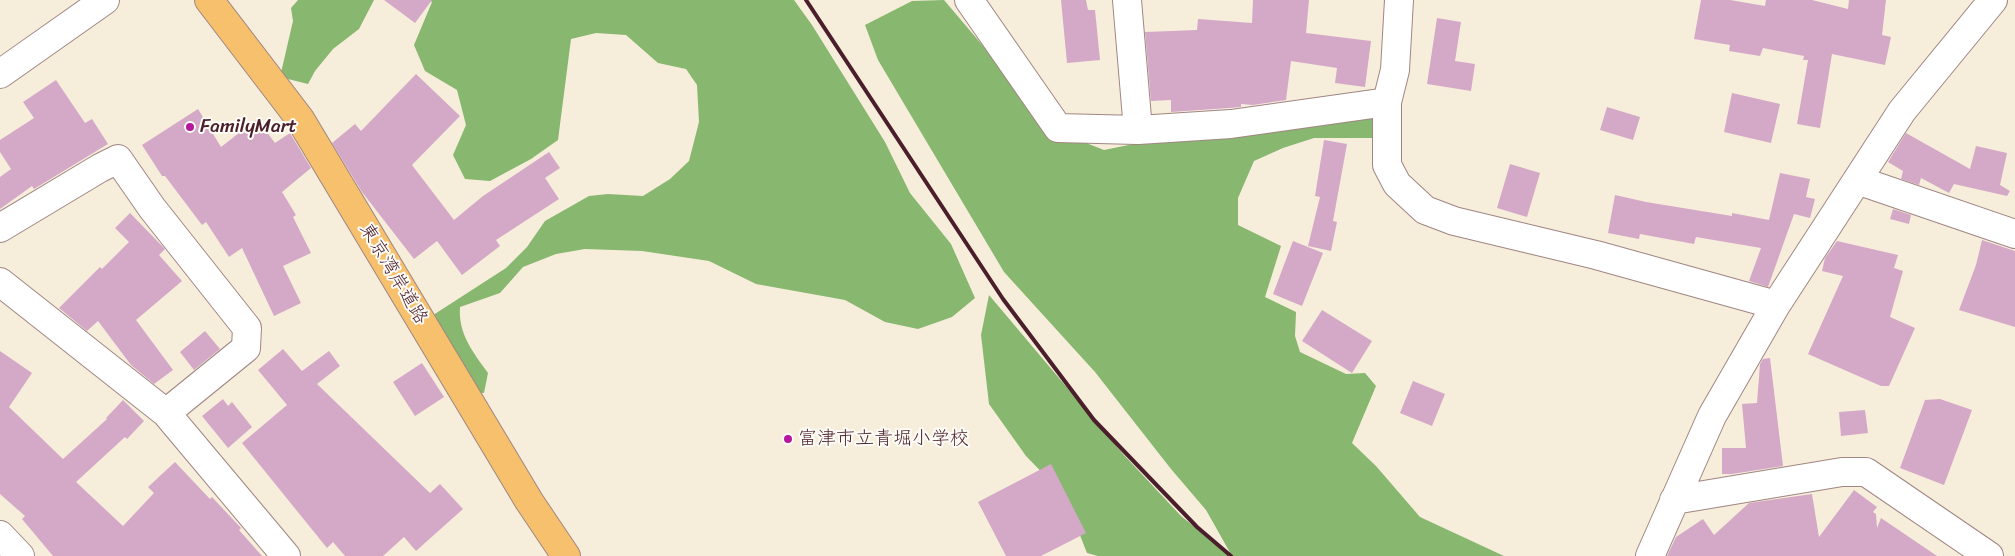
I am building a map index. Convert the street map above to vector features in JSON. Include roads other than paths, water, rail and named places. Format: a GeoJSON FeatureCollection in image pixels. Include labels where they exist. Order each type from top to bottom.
{"type":"FeatureCollection","features":[{"type":"Feature","properties":{"kind":"highway","name":"東京湾岸道路"},"geometry":{"type":"LineString","coordinates":[[210,0],[300,119],[529,501],[566,556]]}},
{"type":"Feature","properties":{"kind":"street"},"geometry":{"type":"LineString","coordinates":[[0,74],[105,0]]}},
{"type":"Feature","properties":{"kind":"street"},"geometry":{"type":"LineString","coordinates":[[969,0],[1058,128],[1138,130],[1231,124],[1387,102]]}},
{"type":"Feature","properties":{"kind":"street"},"geometry":{"type":"LineString","coordinates":[[1127,0],[1138,130]]}},
{"type":"Feature","properties":{"kind":"street"},"geometry":{"type":"LineString","coordinates":[[1399,0],[1394,70],[1387,102],[1387,165],[1397,184],[1425,210],[1454,221],[1596,256],[1776,305]]}},
{"type":"Feature","properties":{"kind":"street"},"geometry":{"type":"LineString","coordinates":[[1650,556],[1712,416],[1776,305],[1902,111],[1993,0]]}},
{"type":"Feature","properties":{"kind":"street"},"geometry":{"type":"LineString","coordinates":[[0,228],[118,159],[152,208],[247,328],[246,348],[166,412]]}},
{"type":"Feature","properties":{"kind":"street"},"geometry":{"type":"LineString","coordinates":[[1857,180],[2015,234]]}},
{"type":"Feature","properties":{"kind":"street"},"geometry":{"type":"LineString","coordinates":[[0,282],[166,412],[286,556]]}},
{"type":"Feature","properties":{"kind":"street"},"geometry":{"type":"LineString","coordinates":[[1674,500],[1842,472],[1866,472],[1984,554]]}},
{"type":"Feature","properties":{"kind":"street"},"geometry":{"type":"LineString","coordinates":[[0,535],[20,556]]}},
{"type":"Feature","properties":{"kind":"railway"},"geometry":{"type":"LineString","coordinates":[[806,0],[1003,299],[1094,420],[1197,527],[1231,556]]}},
{"type":"Feature","properties":{"kind":"place","name":"FamilyMart"},"geometry":{"type":"Point","coordinates":[190,127]}},
{"type":"Feature","properties":{"kind":"place","name":"富津市立青堀小学校"},"geometry":{"type":"Point","coordinates":[788,439]}}]}
